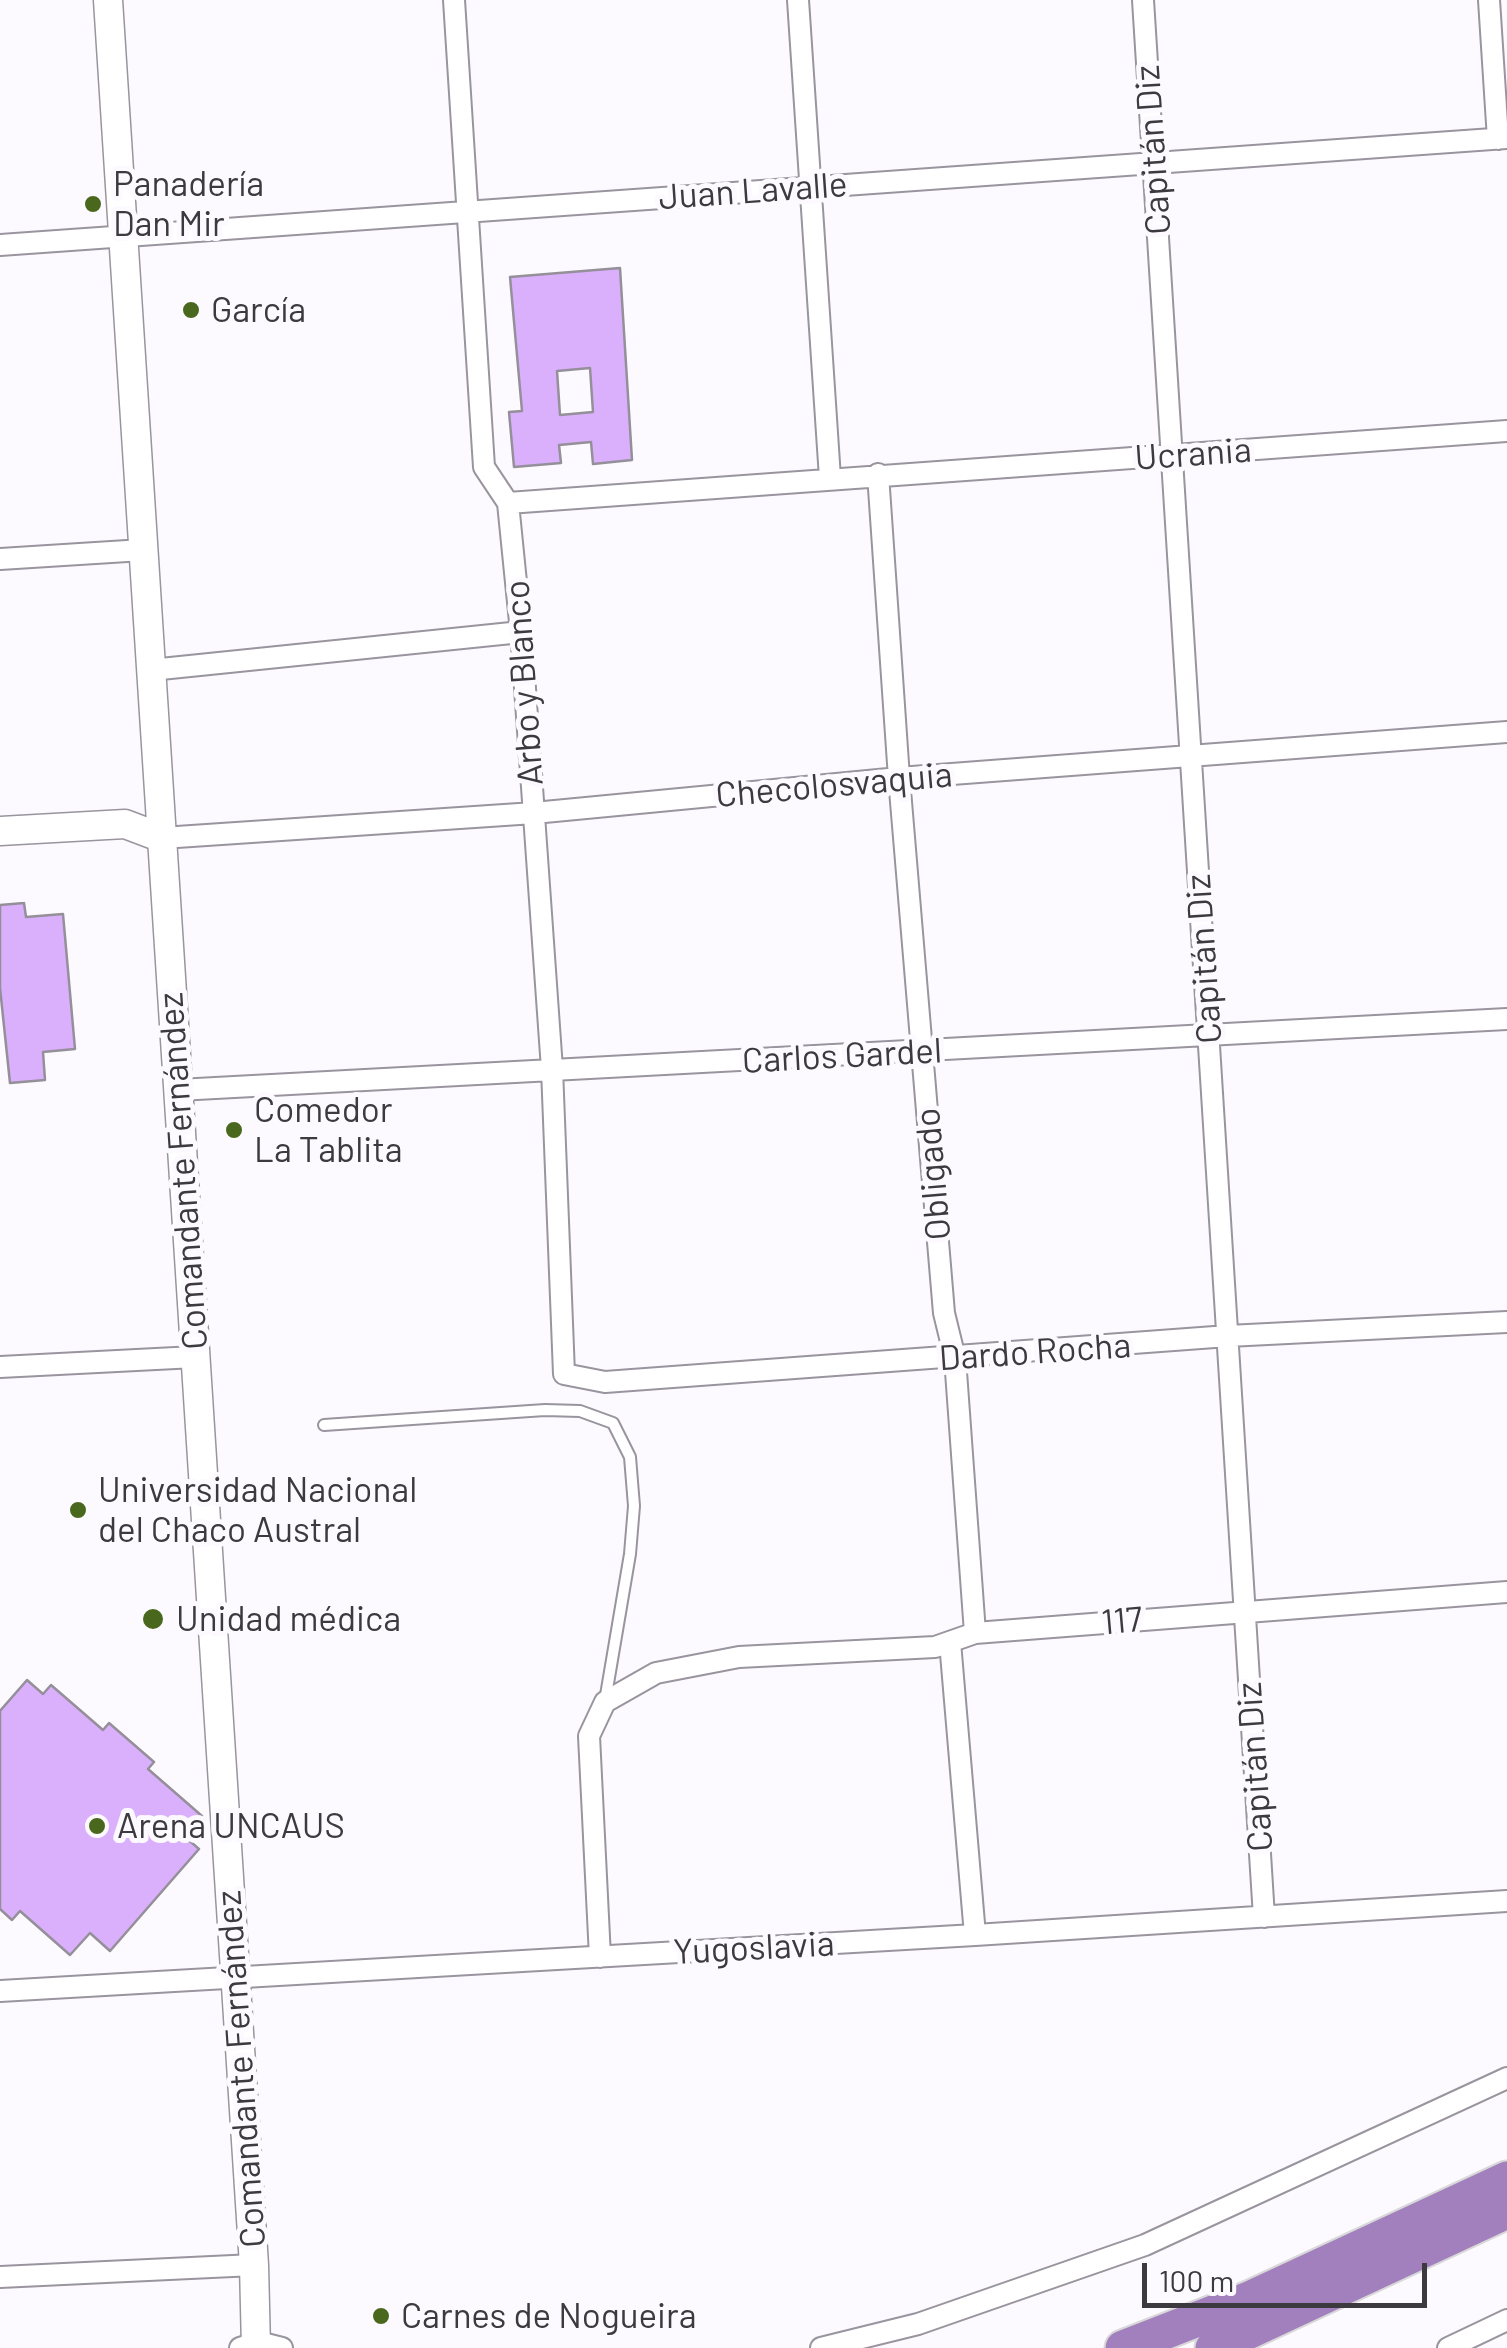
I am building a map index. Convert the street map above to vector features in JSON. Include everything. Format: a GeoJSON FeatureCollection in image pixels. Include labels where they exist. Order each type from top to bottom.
{"type":"FeatureCollection","features":[{"type":"Feature","properties":{"kind":"highway"},"geometry":{"type":"LineString","coordinates":[[1124,2348],[1249,2299],[1507,2179]]}},
{"type":"Feature","properties":{"kind":"highway"},"geometry":{"type":"LineString","coordinates":[[1212,2348],[1507,2211]]}},
{"type":"Feature","properties":{"kind":"main road","name":"Comandante Fernández"},"geometry":{"type":"LineString","coordinates":[[108,0],[260,2347]]}},
{"type":"Feature","properties":{"kind":"main road"},"geometry":{"type":"LineString","coordinates":[[0,830],[125,824],[162,838]]}},
{"type":"Feature","properties":{"kind":"street","name":"Arbo y Blanco"},"geometry":{"type":"LineString","coordinates":[[454,0],[484,467],[508,504],[522,632],[552,1069],[564,1374]]}},
{"type":"Feature","properties":{"kind":"street"},"geometry":{"type":"LineString","coordinates":[[798,0],[830,478]]}},
{"type":"Feature","properties":{"kind":"street","name":"Capitán Diz"},"geometry":{"type":"LineString","coordinates":[[1143,0],[1264,1918]]}},
{"type":"Feature","properties":{"kind":"street"},"geometry":{"type":"LineString","coordinates":[[1488,0],[1503,139]]}},
{"type":"Feature","properties":{"kind":"street","name":"Juan Lavalle"},"geometry":{"type":"LineString","coordinates":[[0,245],[1503,139]]}},
{"type":"Feature","properties":{"kind":"street","name":"Ucrania"},"geometry":{"type":"LineString","coordinates":[[508,504],[1507,430]]}},
{"type":"Feature","properties":{"kind":"street","name":"Obligado"},"geometry":{"type":"LineString","coordinates":[[878,474],[899,778],[944,1313],[956,1358],[975,1633]]}},
{"type":"Feature","properties":{"kind":"street"},"geometry":{"type":"LineString","coordinates":[[0,559],[143,550]]}},
{"type":"Feature","properties":{"kind":"street"},"geometry":{"type":"LineString","coordinates":[[151,670],[522,632]]}},
{"type":"Feature","properties":{"kind":"street","name":"Checolosvaquia"},"geometry":{"type":"LineString","coordinates":[[162,838],[534,813],[899,778],[1507,732]]}},
{"type":"Feature","properties":{"kind":"street","name":"Carlos Gardel"},"geometry":{"type":"LineString","coordinates":[[178,1090],[1507,1019]]}},
{"type":"Feature","properties":{"kind":"street","name":"Dardo Rocha"},"geometry":{"type":"LineString","coordinates":[[564,1374],[604,1382],[1228,1336],[1507,1322]]}},
{"type":"Feature","properties":{"kind":"street"},"geometry":{"type":"LineString","coordinates":[[0,1368],[195,1358]]}},
{"type":"Feature","properties":{"kind":"street","name":"117"},"geometry":{"type":"LineString","coordinates":[[605,1702],[656,1673],[739,1657],[935,1647],[975,1633],[1507,1592]]}},
{"type":"Feature","properties":{"kind":"street"},"geometry":{"type":"LineString","coordinates":[[950,1642],[975,1935]]}},
{"type":"Feature","properties":{"kind":"street"},"geometry":{"type":"LineString","coordinates":[[600,1957],[589,1736],[605,1702]]}},
{"type":"Feature","properties":{"kind":"street","name":"Yugoslavia"},"geometry":{"type":"LineString","coordinates":[[0,1991],[1507,1901]]}},
{"type":"Feature","properties":{"kind":"street"},"geometry":{"type":"LineString","coordinates":[[822,2348],[918,2324],[1144,2245],[1507,2078]]}},
{"type":"Feature","properties":{"kind":"street"},"geometry":{"type":"LineString","coordinates":[[0,2277],[254,2265]]}},
{"type":"Feature","properties":{"kind":"street"},"geometry":{"type":"LineString","coordinates":[[1448,2348],[1507,2320]]}},
{"type":"Feature","properties":{"kind":"lane"},"geometry":{"type":"LineString","coordinates":[[324,1425],[545,1410],[580,1411],[613,1424],[630,1457],[634,1506],[630,1554],[605,1702]]}},
{"type":"Feature","properties":{"kind":"building"},"geometry":{"type":"Polygon","coordinates":[[[620,268],[632,460],[593,464],[591,442],[559,445],[561,463],[514,467],[509,412],[522,411],[510,277],[620,268]],[[590,368],[557,371],[560,415],[593,412],[590,368]]]}},
{"type":"Feature","properties":{"kind":"building"},"geometry":{"type":"Polygon","coordinates":[[[24,903],[26,917],[63,914],[75,1049],[43,1052],[45,1080],[10,1083],[0,988],[0,905],[24,903]]]}},
{"type":"Feature","properties":{"kind":"building","name":"Arena UNCAUS"},"geometry":{"type":"Polygon","coordinates":[[[27,1680],[43,1694],[51,1685],[103,1730],[109,1723],[154,1762],[148,1769],[202,1816],[184,1836],[199,1849],[110,1951],[90,1933],[70,1955],[20,1911],[12,1920],[0,1909],[0,1711],[27,1680]]]}},
{"type":"Feature","properties":{"kind":"place","name":"Panadería Dan Mir"},"geometry":{"type":"Point","coordinates":[93,204]}},
{"type":"Feature","properties":{"kind":"place","name":"García"},"geometry":{"type":"Point","coordinates":[191,310]}},
{"type":"Feature","properties":{"kind":"place","name":"Comedor La Tablita"},"geometry":{"type":"Point","coordinates":[234,1130]}},
{"type":"Feature","properties":{"kind":"place","name":"Universidad Nacional del Chaco Austral"},"geometry":{"type":"Point","coordinates":[78,1510]}},
{"type":"Feature","properties":{"kind":"place","name":"Unidad médica"},"geometry":{"type":"Point","coordinates":[153,1619]}},
{"type":"Feature","properties":{"kind":"place","name":"Arena UNCAUS"},"geometry":{"type":"Point","coordinates":[97,1826]}},
{"type":"Feature","properties":{"kind":"place","name":"Carnes de Nogueira"},"geometry":{"type":"Point","coordinates":[381,2316]}}]}
